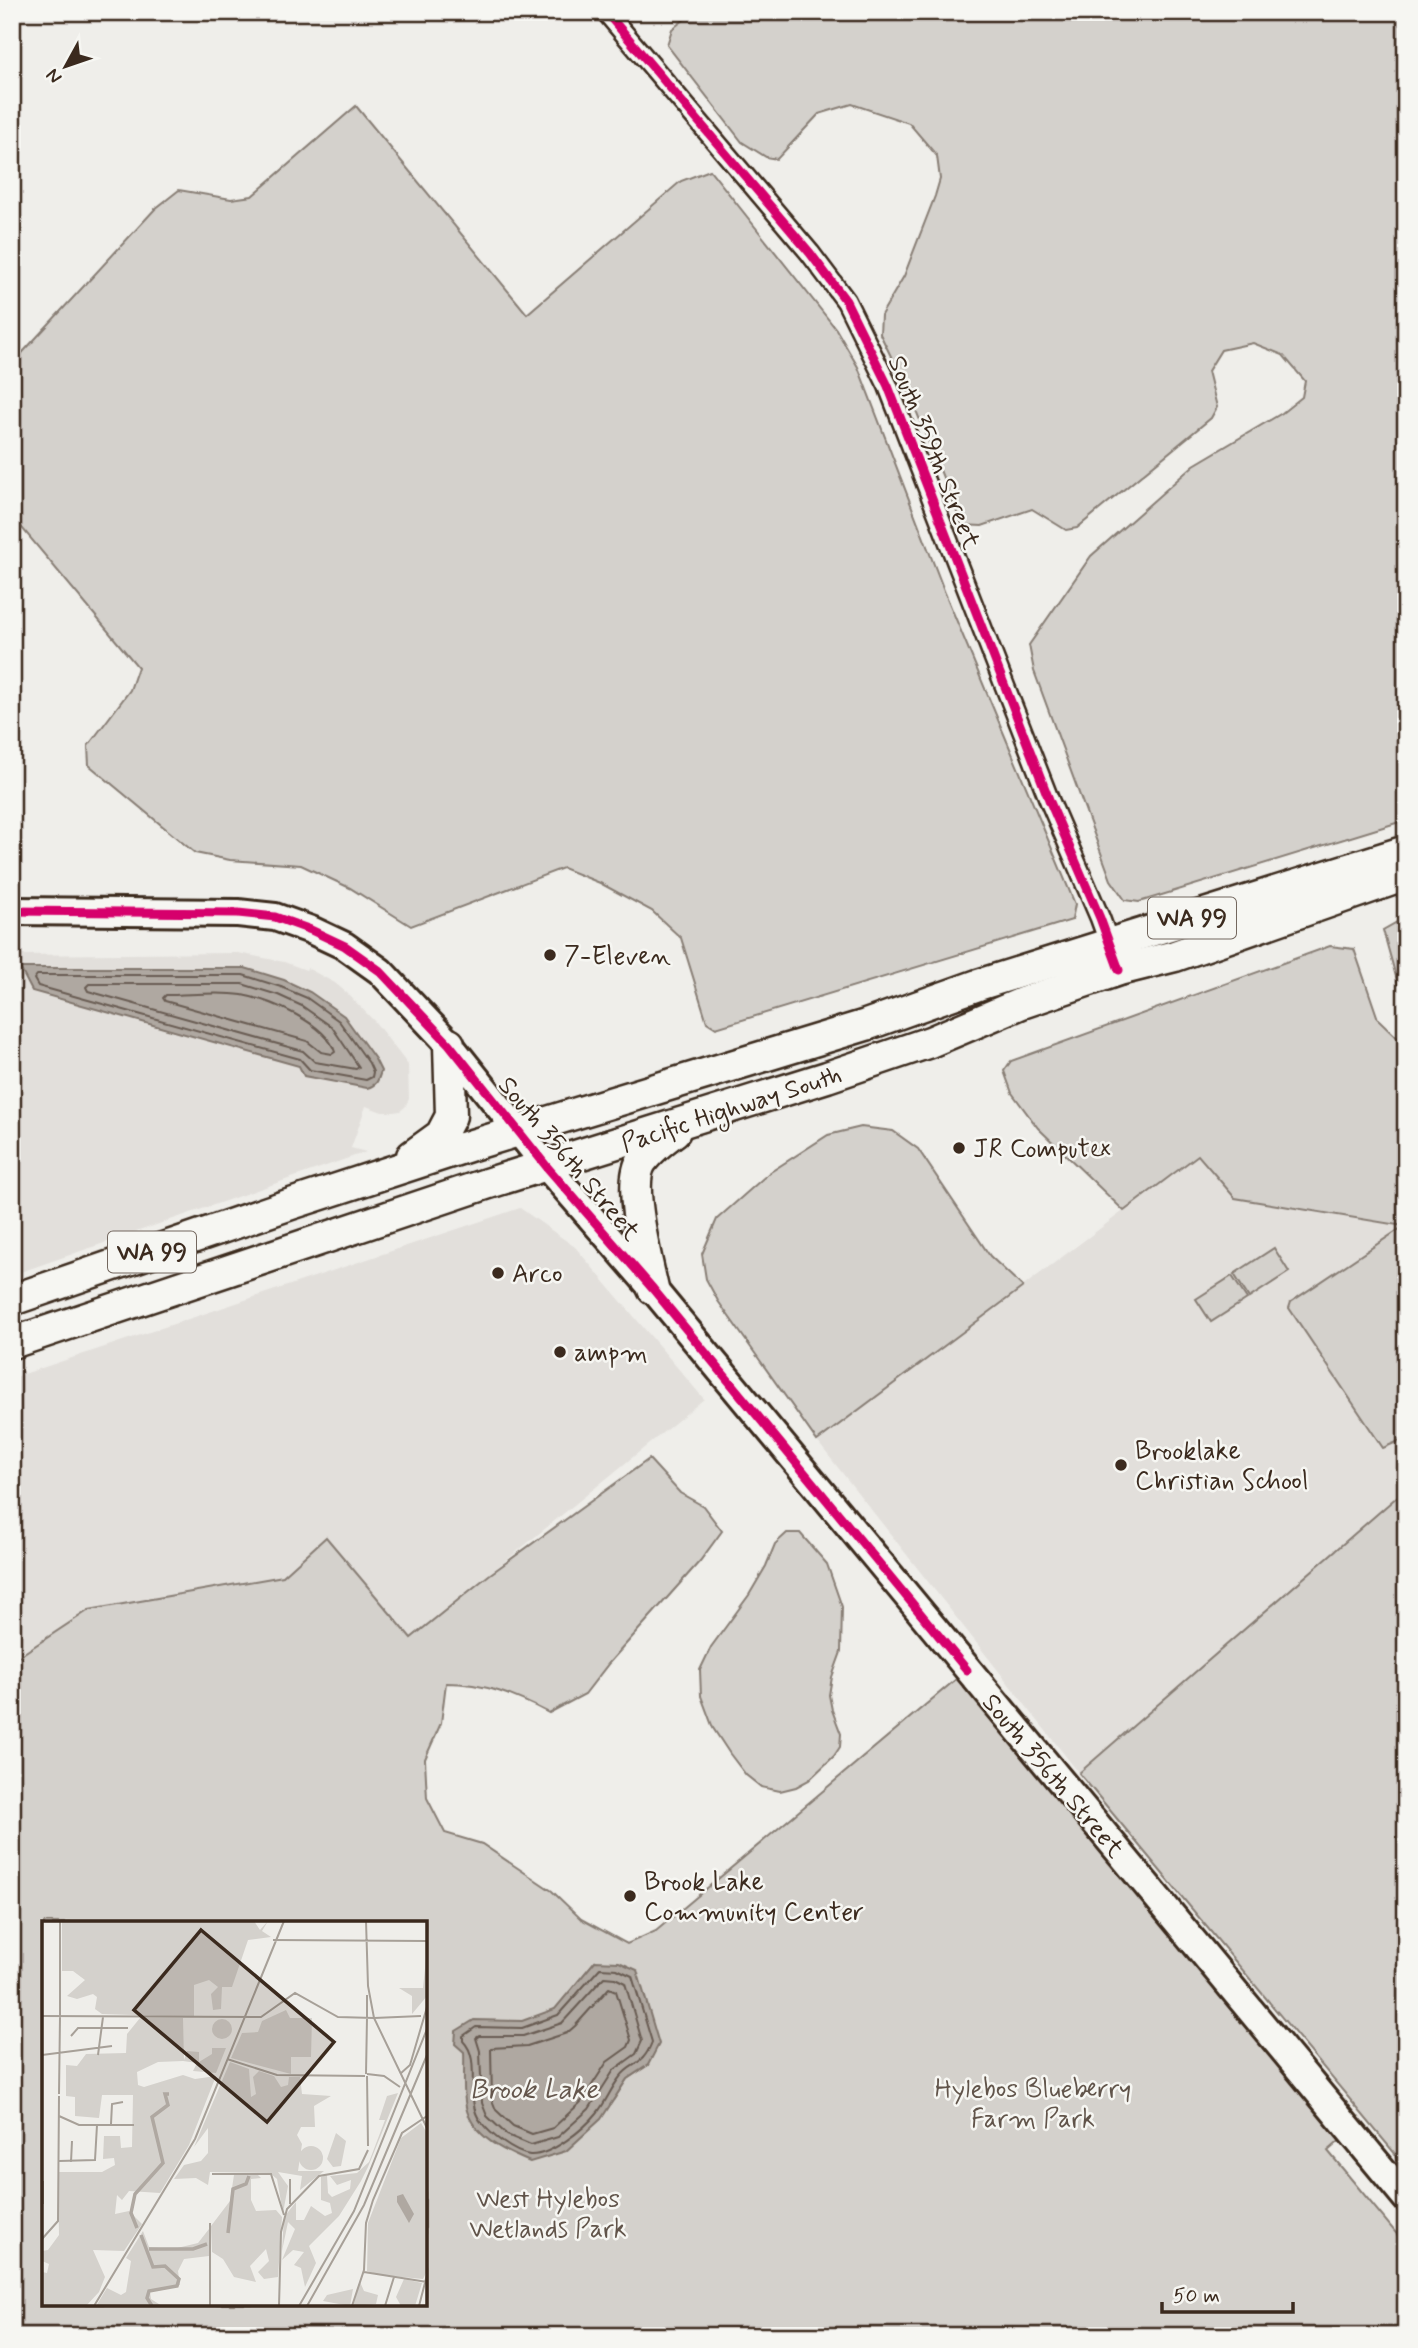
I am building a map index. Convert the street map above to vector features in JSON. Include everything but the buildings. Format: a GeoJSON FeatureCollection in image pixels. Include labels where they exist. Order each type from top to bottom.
{"type":"FeatureCollection","features":[{"type":"Feature","properties":{"kind":"main road","name":"Pacific Highway South"},"geometry":{"type":"LineString","coordinates":[[12,1343],[474,1189],[930,1042],[1022,1003],[1115,957],[1406,850]]}},
{"type":"Feature","properties":{"kind":"main road","name":"Pacific Highway South"},"geometry":{"type":"LineString","coordinates":[[12,1300],[472,1145],[866,1025],[978,985],[1115,957],[1175,956],[1406,875]]}},
{"type":"Feature","properties":{"kind":"main road","name":"South 356th Street"},"geometry":{"type":"LineString","coordinates":[[12,911],[238,913],[275,917],[345,946],[380,971],[449,1044],[547,1167],[653,1289],[1406,2198]]}},
{"type":"Feature","properties":{"kind":"main road"},"geometry":{"type":"LineString","coordinates":[[386,1174],[441,1135],[446,1128],[451,1109],[449,1044]]}},
{"type":"Feature","properties":{"kind":"main road"},"geometry":{"type":"LineString","coordinates":[[653,1289],[635,1194],[636,1175],[642,1161],[692,1119]]}},
{"type":"Feature","properties":{"kind":"street","name":"South 359th Street"},"geometry":{"type":"LineString","coordinates":[[606,12],[810,253],[846,301],[888,386],[1049,802],[1115,957]]}},
{"type":"Feature","properties":{"kind":"shaded area"},"geometry":{"type":"Polygon","coordinates":[[[238,953],[284,962],[306,970],[307,968],[335,983],[347,993],[375,1022],[408,1065],[409,1099],[405,1107],[400,1111],[382,1112],[366,1106],[351,1148],[366,1152],[12,1275],[12,955],[238,953]]]}},
{"type":"Feature","properties":{"kind":"shaded area","name":"Brooklake Christian School"},"geometry":{"type":"Polygon","coordinates":[[[1198,1155],[1235,1198],[1406,1227],[1406,1489],[1079,1773],[817,1441],[1198,1155]]]}},
{"type":"Feature","properties":{"kind":"shaded area"},"geometry":{"type":"Polygon","coordinates":[[[520,1208],[575,1247],[704,1399],[411,1638],[326,1537],[283,1576],[89,1610],[12,1661],[12,1378],[520,1208]]]}},
{"type":"Feature","properties":{"kind":"green space"},"geometry":{"type":"Polygon","coordinates":[[[694,12],[1406,12],[1406,820],[1139,902],[1125,900],[1111,880],[1034,671],[1029,645],[1091,556],[1194,465],[1282,413],[1302,397],[1305,381],[1283,355],[1253,343],[1221,350],[1208,371],[1217,407],[1211,418],[1077,528],[1066,530],[1032,509],[982,526],[962,525],[909,393],[880,334],[881,315],[904,276],[935,196],[940,179],[937,156],[909,123],[852,104],[819,114],[777,159],[766,157],[742,142],[667,45],[672,29],[694,12]]]}},
{"type":"Feature","properties":{"kind":"green space"},"geometry":{"type":"Polygon","coordinates":[[[356,106],[527,314],[681,181],[710,170],[836,329],[858,367],[945,593],[1075,904],[1072,920],[716,1028],[707,1022],[681,938],[652,911],[600,883],[563,868],[411,926],[350,888],[301,865],[230,860],[195,853],[89,765],[88,746],[130,690],[138,667],[12,516],[12,364],[155,209],[179,190],[231,199],[252,196],[356,106]]]}},
{"type":"Feature","properties":{"kind":"green space"},"geometry":{"type":"Polygon","coordinates":[[[1406,917],[1406,988],[1398,984],[1383,930],[1406,917]]]}},
{"type":"Feature","properties":{"kind":"green space"},"geometry":{"type":"Polygon","coordinates":[[[1330,946],[1354,949],[1378,1019],[1406,1046],[1406,1438],[1383,1448],[1289,1308],[1291,1302],[1404,1226],[1235,1198],[1198,1155],[1124,1211],[1038,1128],[1012,1093],[1004,1071],[1011,1061],[1330,946]]]}},
{"type":"Feature","properties":{"kind":"green space"},"geometry":{"type":"Polygon","coordinates":[[[861,1127],[893,1131],[918,1149],[990,1256],[1023,1287],[817,1441],[718,1301],[706,1279],[702,1254],[717,1219],[769,1173],[828,1135],[861,1127]]]}},
{"type":"Feature","properties":{"kind":"green space"},"geometry":{"type":"Polygon","coordinates":[[[1274,1248],[1289,1272],[1249,1298],[1234,1274],[1274,1248]]]}},
{"type":"Feature","properties":{"kind":"green space"},"geometry":{"type":"Polygon","coordinates":[[[1232,1276],[1247,1299],[1211,1322],[1196,1299],[1232,1276]]]}},
{"type":"Feature","properties":{"kind":"green space"},"geometry":{"type":"Polygon","coordinates":[[[649,1459],[680,1493],[703,1506],[722,1531],[700,1561],[609,1663],[585,1694],[549,1713],[499,1691],[474,1685],[446,1683],[441,1723],[425,1759],[427,1798],[445,1833],[482,1844],[552,1891],[581,1919],[627,1944],[656,1931],[967,1670],[1350,2132],[1328,2151],[1406,2245],[1406,2336],[12,2336],[12,1661],[89,1610],[283,1576],[326,1537],[411,1638],[489,1575],[649,1459]],[[595,1961],[556,2009],[543,2014],[614,2099],[627,2079],[648,2065],[595,1961]]]}},
{"type":"Feature","properties":{"kind":"green space"},"geometry":{"type":"Polygon","coordinates":[[[1406,1489],[1406,2167],[1079,1773],[1406,1489]]]}},
{"type":"Feature","properties":{"kind":"green space"},"geometry":{"type":"Polygon","coordinates":[[[787,1533],[800,1533],[827,1564],[842,1607],[841,1652],[829,1695],[841,1734],[840,1747],[834,1756],[809,1780],[780,1791],[761,1787],[746,1775],[730,1754],[713,1728],[701,1696],[700,1670],[711,1647],[749,1595],[775,1544],[787,1533]]]}},
{"type":"Feature","properties":{"kind":"water"},"geometry":{"type":"Polygon","coordinates":[[[20,968],[245,968],[284,980],[310,992],[344,1016],[381,1071],[377,1082],[367,1088],[304,1076],[299,1066],[32,991],[20,968]]]}},
{"type":"Feature","properties":{"kind":"water","name":"Brook Lake"},"geometry":{"type":"Polygon","coordinates":[[[595,1961],[619,1962],[637,1970],[659,2044],[648,2065],[627,2079],[601,2119],[566,2151],[530,2162],[491,2142],[475,2127],[466,2107],[464,2052],[455,2044],[456,2031],[474,2020],[522,2021],[555,2009],[595,1961]]]}},
{"type":"Feature","properties":{"kind":"cycle path"},"geometry":{"type":"LineString","coordinates":[[606,12],[810,253],[846,301],[888,386],[1050,802],[1100,918],[1119,970]]}},
{"type":"Feature","properties":{"kind":"cycle path"},"geometry":{"type":"LineString","coordinates":[[12,911],[238,913],[275,917],[345,946],[380,971],[449,1044],[547,1167],[653,1289],[967,1670]]}},
{"type":"Feature","properties":{"kind":"place","name":"7-Eleven"},"geometry":{"type":"Point","coordinates":[550,955]}},
{"type":"Feature","properties":{"kind":"place","name":"JR Computex"},"geometry":{"type":"Point","coordinates":[959,1148]}},
{"type":"Feature","properties":{"kind":"place","name":"Arco"},"geometry":{"type":"Point","coordinates":[498,1273]}},
{"type":"Feature","properties":{"kind":"place","name":"ampm"},"geometry":{"type":"Point","coordinates":[560,1352]}},
{"type":"Feature","properties":{"kind":"place","name":"Brooklake Christian School"},"geometry":{"type":"Point","coordinates":[1121,1465]}},
{"type":"Feature","properties":{"kind":"place","name":"Brook Lake Community Center"},"geometry":{"type":"Point","coordinates":[630,1896]}},
{"type":"Feature","properties":{"kind":"park label","name":"Hylebos Blueberry Farm Park"},"geometry":{"type":"Point","coordinates":[1033,2103]}},
{"type":"Feature","properties":{"kind":"park label","name":"West Hylebos Wetlands Park"},"geometry":{"type":"Point","coordinates":[548,2213]}}]}
